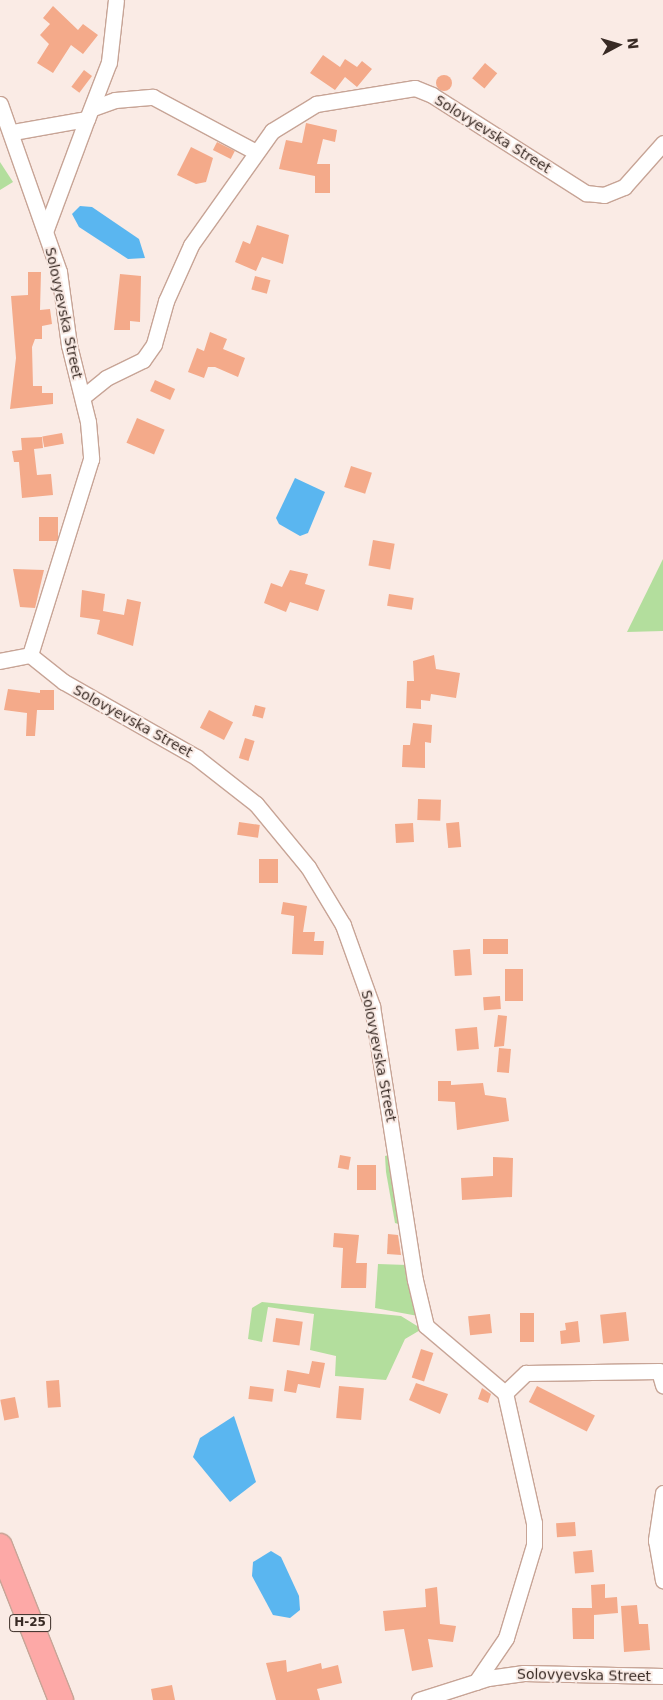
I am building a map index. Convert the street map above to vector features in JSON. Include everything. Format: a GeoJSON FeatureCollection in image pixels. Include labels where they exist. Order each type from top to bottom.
{"type":"FeatureCollection","features":[{"type":"Feature","properties":{"kind":"main road","name":"Н-25"},"geometry":{"type":"LineString","coordinates":[[0,1546],[60,1700]]}},
{"type":"Feature","properties":{"kind":"street","name":"Solovyevska Street"},"geometry":{"type":"LineString","coordinates":[[46,229],[90,114],[113,43],[116,0]]}},
{"type":"Feature","properties":{"kind":"street","name":"Solovyevska Street"},"geometry":{"type":"LineString","coordinates":[[84,396],[106,378],[143,360],[191,245],[272,132],[316,104],[415,88],[432,95],[586,193],[604,195],[624,187],[663,143]]}},
{"type":"Feature","properties":{"kind":"street"},"geometry":{"type":"LineString","coordinates":[[13,132],[90,114],[115,100],[153,97],[256,152]]}},
{"type":"Feature","properties":{"kind":"street","name":"Solovyevska Street"},"geometry":{"type":"LineString","coordinates":[[0,104],[13,132],[46,229],[84,396],[91,442],[89,468],[30,655],[64,682],[196,757],[261,810],[326,893],[343,925],[372,1006],[415,1280],[426,1326],[504,1393]]}},
{"type":"Feature","properties":{"kind":"street"},"geometry":{"type":"LineString","coordinates":[[0,661],[30,655]]}},
{"type":"Feature","properties":{"kind":"street"},"geometry":{"type":"LineString","coordinates":[[476,1682],[506,1638],[535,1534],[504,1393],[526,1373],[658,1371],[663,1385]]}},
{"type":"Feature","properties":{"kind":"street"},"geometry":{"type":"LineString","coordinates":[[663,1493],[656,1540],[663,1580]]}},
{"type":"Feature","properties":{"kind":"street","name":"Solovyevska Street"},"geometry":{"type":"LineString","coordinates":[[419,1700],[476,1682],[543,1672],[663,1676]]}},
{"type":"Feature","properties":{"kind":"green space"},"geometry":{"type":"Polygon","coordinates":[[[0,162],[13,182],[0,190],[0,162]]]}},
{"type":"Feature","properties":{"kind":"green space"},"geometry":{"type":"Polygon","coordinates":[[[663,559],[663,631],[627,632],[663,559]]]}},
{"type":"Feature","properties":{"kind":"green space"},"geometry":{"type":"Polygon","coordinates":[[[393,1154],[402,1225],[395,1223],[386,1172],[385,1156],[393,1154]]]}},
{"type":"Feature","properties":{"kind":"green space"},"geometry":{"type":"Polygon","coordinates":[[[378,1264],[407,1265],[418,1316],[375,1308],[378,1264]]]}},
{"type":"Feature","properties":{"kind":"green space"},"geometry":{"type":"Polygon","coordinates":[[[262,1302],[401,1316],[422,1329],[405,1339],[386,1380],[335,1376],[336,1356],[310,1350],[314,1314],[268,1307],[262,1342],[248,1339],[252,1308],[262,1302]]]}},
{"type":"Feature","properties":{"kind":"water"},"geometry":{"type":"Polygon","coordinates":[[[80,206],[92,207],[139,239],[145,258],[128,259],[79,227],[72,214],[80,206]]]}},
{"type":"Feature","properties":{"kind":"water"},"geometry":{"type":"Polygon","coordinates":[[[295,478],[325,492],[308,533],[300,536],[279,524],[276,518],[295,478]]]}},
{"type":"Feature","properties":{"kind":"water"},"geometry":{"type":"Polygon","coordinates":[[[234,1416],[256,1482],[230,1502],[193,1457],[200,1438],[234,1416]]]}},
{"type":"Feature","properties":{"kind":"water"},"geometry":{"type":"Polygon","coordinates":[[[271,1551],[281,1557],[299,1596],[300,1610],[290,1618],[273,1615],[252,1576],[253,1562],[271,1551]]]}},
{"type":"Feature","properties":{"kind":"building"},"geometry":{"type":"Polygon","coordinates":[[[53,6],[78,30],[83,24],[98,35],[83,54],[71,45],[53,73],[37,63],[49,44],[40,35],[50,24],[43,18],[53,6]]]}},
{"type":"Feature","properties":{"kind":"building"},"geometry":{"type":"Polygon","coordinates":[[[323,55],[340,67],[345,59],[357,67],[362,61],[372,69],[357,87],[345,77],[335,90],[310,73],[323,55]]]}},
{"type":"Feature","properties":{"kind":"building"},"geometry":{"type":"Polygon","coordinates":[[[485,63],[497,73],[484,89],[472,78],[485,63]]]}},
{"type":"Feature","properties":{"kind":"building"},"geometry":{"type":"Polygon","coordinates":[[[84,70],[92,76],[79,93],[71,87],[84,70]]]}},
{"type":"Feature","properties":{"kind":"building"},"geometry":{"type":"Polygon","coordinates":[[[444,75],[452,83],[444,91],[436,83],[444,75]]]}},
{"type":"Feature","properties":{"kind":"building"},"geometry":{"type":"Polygon","coordinates":[[[306,123],[337,130],[335,142],[323,139],[317,164],[330,164],[330,193],[315,193],[315,176],[279,169],[286,140],[302,143],[306,123]]]}},
{"type":"Feature","properties":{"kind":"building"},"geometry":{"type":"Polygon","coordinates":[[[217,142],[235,151],[231,159],[213,150],[217,142]]]}},
{"type":"Feature","properties":{"kind":"building"},"geometry":{"type":"Polygon","coordinates":[[[191,147],[213,158],[206,182],[196,184],[177,175],[191,147]]]}},
{"type":"Feature","properties":{"kind":"building"},"geometry":{"type":"Polygon","coordinates":[[[257,225],[289,235],[283,264],[262,257],[256,271],[235,262],[243,241],[250,244],[257,225]]]}},
{"type":"Feature","properties":{"kind":"building"},"geometry":{"type":"Polygon","coordinates":[[[28,272],[41,272],[40,310],[50,309],[52,324],[42,326],[42,339],[35,339],[32,347],[33,386],[42,386],[42,393],[53,393],[53,404],[10,409],[16,358],[11,296],[28,295],[28,272]]]}},
{"type":"Feature","properties":{"kind":"building"},"geometry":{"type":"Polygon","coordinates":[[[120,274],[141,276],[140,322],[130,321],[130,330],[114,330],[120,274]]]}},
{"type":"Feature","properties":{"kind":"building"},"geometry":{"type":"Polygon","coordinates":[[[255,276],[270,280],[267,294],[251,290],[255,276]]]}},
{"type":"Feature","properties":{"kind":"building"},"geometry":{"type":"Polygon","coordinates":[[[210,332],[227,339],[223,349],[245,358],[238,377],[215,367],[208,367],[204,378],[188,372],[197,348],[204,351],[210,332]]]}},
{"type":"Feature","properties":{"kind":"building"},"geometry":{"type":"Polygon","coordinates":[[[155,380],[175,389],[170,400],[150,391],[155,380]]]}},
{"type":"Feature","properties":{"kind":"building"},"geometry":{"type":"Polygon","coordinates":[[[137,418],[165,430],[154,455],[126,443],[137,418]]]}},
{"type":"Feature","properties":{"kind":"building"},"geometry":{"type":"Polygon","coordinates":[[[62,433],[64,444],[44,447],[42,436],[62,433]]]}},
{"type":"Feature","properties":{"kind":"building"},"geometry":{"type":"Polygon","coordinates":[[[42,437],[43,448],[34,449],[37,475],[51,474],[53,495],[22,498],[19,462],[14,462],[12,451],[22,450],[21,438],[42,437]]]}},
{"type":"Feature","properties":{"kind":"building"},"geometry":{"type":"Polygon","coordinates":[[[351,466],[372,473],[365,494],[344,487],[351,466]]]}},
{"type":"Feature","properties":{"kind":"building"},"geometry":{"type":"Polygon","coordinates":[[[39,517],[58,517],[58,541],[39,541],[39,517]]]}},
{"type":"Feature","properties":{"kind":"building"},"geometry":{"type":"Polygon","coordinates":[[[373,540],[395,544],[390,569],[368,566],[373,540]]]}},
{"type":"Feature","properties":{"kind":"building"},"geometry":{"type":"Polygon","coordinates":[[[13,569],[44,570],[35,608],[20,607],[13,569]]]}},
{"type":"Feature","properties":{"kind":"building"},"geometry":{"type":"Polygon","coordinates":[[[290,570],[308,574],[305,584],[325,590],[318,611],[290,602],[286,612],[264,603],[271,583],[282,587],[290,570]]]}},
{"type":"Feature","properties":{"kind":"building"},"geometry":{"type":"Polygon","coordinates":[[[82,590],[105,594],[103,611],[124,615],[127,599],[141,602],[133,646],[97,634],[100,620],[80,617],[82,590]]]}},
{"type":"Feature","properties":{"kind":"building"},"geometry":{"type":"Polygon","coordinates":[[[389,594],[414,598],[412,610],[387,606],[389,594]]]}},
{"type":"Feature","properties":{"kind":"building"},"geometry":{"type":"Polygon","coordinates":[[[434,655],[436,669],[460,673],[456,698],[431,694],[430,701],[421,700],[421,709],[406,708],[407,681],[414,681],[413,661],[434,655]]]}},
{"type":"Feature","properties":{"kind":"building"},"geometry":{"type":"Polygon","coordinates":[[[8,689],[40,693],[40,690],[54,690],[54,710],[37,710],[35,736],[26,736],[27,713],[4,710],[8,689]]]}},
{"type":"Feature","properties":{"kind":"building"},"geometry":{"type":"Polygon","coordinates":[[[255,705],[266,708],[263,718],[252,716],[255,705]]]}},
{"type":"Feature","properties":{"kind":"building"},"geometry":{"type":"Polygon","coordinates":[[[209,710],[233,722],[224,740],[200,728],[209,710]]]}},
{"type":"Feature","properties":{"kind":"building"},"geometry":{"type":"Polygon","coordinates":[[[413,723],[432,725],[431,743],[425,742],[425,768],[402,767],[403,745],[410,745],[413,723]]]}},
{"type":"Feature","properties":{"kind":"building"},"geometry":{"type":"Polygon","coordinates":[[[245,738],[255,741],[248,761],[239,758],[245,738]]]}},
{"type":"Feature","properties":{"kind":"building"},"geometry":{"type":"Polygon","coordinates":[[[418,799],[441,800],[440,821],[417,820],[418,799]]]}},
{"type":"Feature","properties":{"kind":"building"},"geometry":{"type":"Polygon","coordinates":[[[239,822],[260,825],[258,838],[237,835],[239,822]]]}},
{"type":"Feature","properties":{"kind":"building"},"geometry":{"type":"Polygon","coordinates":[[[459,822],[461,847],[448,848],[446,823],[459,822]]]}},
{"type":"Feature","properties":{"kind":"building"},"geometry":{"type":"Polygon","coordinates":[[[413,823],[414,842],[396,843],[395,824],[413,823]]]}},
{"type":"Feature","properties":{"kind":"building"},"geometry":{"type":"Polygon","coordinates":[[[259,859],[278,859],[278,883],[259,883],[259,859]]]}},
{"type":"Feature","properties":{"kind":"building"},"geometry":{"type":"Polygon","coordinates":[[[283,902],[307,906],[303,932],[315,932],[314,941],[324,941],[323,955],[292,954],[294,916],[281,914],[283,902]]]}},
{"type":"Feature","properties":{"kind":"building"},"geometry":{"type":"Polygon","coordinates":[[[483,939],[508,939],[508,954],[483,954],[483,939]]]}},
{"type":"Feature","properties":{"kind":"building"},"geometry":{"type":"Polygon","coordinates":[[[470,949],[472,975],[455,976],[453,950],[470,949]]]}},
{"type":"Feature","properties":{"kind":"building"},"geometry":{"type":"Polygon","coordinates":[[[505,969],[523,969],[523,1001],[505,1001],[505,969]]]}},
{"type":"Feature","properties":{"kind":"building"},"geometry":{"type":"Polygon","coordinates":[[[500,996],[501,1009],[484,1010],[483,997],[500,996]]]}},
{"type":"Feature","properties":{"kind":"building"},"geometry":{"type":"Polygon","coordinates":[[[498,1015],[507,1016],[504,1046],[494,1047],[498,1015]]]}},
{"type":"Feature","properties":{"kind":"building"},"geometry":{"type":"Polygon","coordinates":[[[477,1027],[479,1049],[457,1051],[455,1029],[477,1027]]]}},
{"type":"Feature","properties":{"kind":"building"},"geometry":{"type":"Polygon","coordinates":[[[499,1048],[511,1049],[509,1073],[497,1072],[499,1048]]]}},
{"type":"Feature","properties":{"kind":"building"},"geometry":{"type":"Polygon","coordinates":[[[438,1081],[451,1081],[451,1085],[483,1083],[485,1095],[506,1098],[509,1121],[457,1130],[455,1102],[438,1101],[438,1081]]]}},
{"type":"Feature","properties":{"kind":"building"},"geometry":{"type":"Polygon","coordinates":[[[340,1155],[351,1157],[349,1170],[338,1168],[340,1155]]]}},
{"type":"Feature","properties":{"kind":"building"},"geometry":{"type":"Polygon","coordinates":[[[493,1157],[513,1158],[512,1197],[462,1200],[461,1178],[493,1176],[493,1157]]]}},
{"type":"Feature","properties":{"kind":"building"},"geometry":{"type":"Polygon","coordinates":[[[357,1165],[376,1165],[376,1190],[357,1190],[357,1165]]]}},
{"type":"Feature","properties":{"kind":"building"},"geometry":{"type":"Polygon","coordinates":[[[334,1233],[359,1235],[356,1263],[367,1263],[366,1288],[341,1288],[343,1248],[333,1247],[334,1233]]]}},
{"type":"Feature","properties":{"kind":"building"},"geometry":{"type":"Polygon","coordinates":[[[388,1234],[398,1235],[401,1255],[387,1254],[388,1234]]]}},
{"type":"Feature","properties":{"kind":"building"},"geometry":{"type":"Polygon","coordinates":[[[626,1312],[629,1341],[603,1344],[600,1315],[626,1312]]]}},
{"type":"Feature","properties":{"kind":"building"},"geometry":{"type":"Polygon","coordinates":[[[520,1313],[534,1313],[534,1342],[520,1342],[520,1313]]]}},
{"type":"Feature","properties":{"kind":"building"},"geometry":{"type":"Polygon","coordinates":[[[490,1314],[492,1333],[470,1335],[468,1316],[490,1314]]]}},
{"type":"Feature","properties":{"kind":"building"},"geometry":{"type":"Polygon","coordinates":[[[276,1318],[303,1322],[299,1346],[273,1342],[276,1318]]]}},
{"type":"Feature","properties":{"kind":"building"},"geometry":{"type":"Polygon","coordinates":[[[578,1321],[580,1342],[561,1344],[560,1331],[566,1330],[565,1323],[578,1321]]]}},
{"type":"Feature","properties":{"kind":"building"},"geometry":{"type":"Polygon","coordinates":[[[421,1349],[433,1353],[424,1382],[412,1378],[421,1349]]]}},
{"type":"Feature","properties":{"kind":"building"},"geometry":{"type":"Polygon","coordinates":[[[312,1361],[325,1363],[320,1388],[298,1384],[296,1393],[284,1391],[287,1370],[309,1374],[312,1361]]]}},
{"type":"Feature","properties":{"kind":"building"},"geometry":{"type":"Polygon","coordinates":[[[59,1380],[61,1407],[48,1408],[46,1381],[59,1380]]]}},
{"type":"Feature","properties":{"kind":"building"},"geometry":{"type":"Polygon","coordinates":[[[416,1383],[448,1394],[440,1414],[409,1400],[416,1383]]]}},
{"type":"Feature","properties":{"kind":"building"},"geometry":{"type":"Polygon","coordinates":[[[250,1386],[274,1389],[272,1402],[248,1399],[250,1386]]]}},
{"type":"Feature","properties":{"kind":"building"},"geometry":{"type":"Polygon","coordinates":[[[339,1386],[364,1388],[361,1420],[336,1418],[339,1386]]]}},
{"type":"Feature","properties":{"kind":"building"},"geometry":{"type":"Polygon","coordinates":[[[537,1386],[595,1416],[587,1432],[529,1402],[537,1386]]]}},
{"type":"Feature","properties":{"kind":"building"},"geometry":{"type":"Polygon","coordinates":[[[482,1388],[491,1394],[488,1403],[478,1399],[482,1388]]]}},
{"type":"Feature","properties":{"kind":"building"},"geometry":{"type":"Polygon","coordinates":[[[15,1397],[19,1418],[4,1420],[0,1400],[15,1397]]]}},
{"type":"Feature","properties":{"kind":"building"},"geometry":{"type":"Polygon","coordinates":[[[575,1522],[576,1536],[557,1537],[556,1523],[575,1522]]]}},
{"type":"Feature","properties":{"kind":"building"},"geometry":{"type":"Polygon","coordinates":[[[592,1550],[594,1572],[575,1574],[573,1552],[592,1550]]]}},
{"type":"Feature","properties":{"kind":"building"},"geometry":{"type":"Polygon","coordinates":[[[605,1584],[605,1598],[617,1597],[618,1613],[594,1615],[594,1639],[573,1639],[572,1608],[592,1608],[591,1585],[605,1584]]]}},
{"type":"Feature","properties":{"kind":"building"},"geometry":{"type":"Polygon","coordinates":[[[437,1587],[440,1624],[456,1626],[453,1642],[428,1639],[433,1667],[412,1671],[404,1629],[385,1631],[383,1611],[426,1607],[425,1589],[437,1587]]]}},
{"type":"Feature","properties":{"kind":"building"},"geometry":{"type":"Polygon","coordinates":[[[637,1605],[639,1624],[648,1624],[650,1650],[624,1652],[621,1606],[637,1605]]]}},
{"type":"Feature","properties":{"kind":"building"},"geometry":{"type":"Polygon","coordinates":[[[286,1660],[287,1672],[321,1663],[322,1669],[338,1665],[342,1683],[317,1689],[320,1700],[276,1700],[266,1663],[286,1660]]]}},
{"type":"Feature","properties":{"kind":"building"},"geometry":{"type":"Polygon","coordinates":[[[172,1685],[175,1700],[153,1700],[151,1689],[172,1685]]]}}]}
